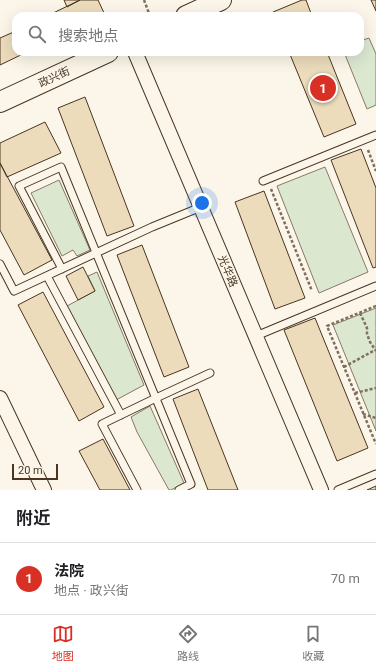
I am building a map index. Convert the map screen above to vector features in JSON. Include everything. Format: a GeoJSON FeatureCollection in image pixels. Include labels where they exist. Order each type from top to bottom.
{"type":"FeatureCollection","features":[{"type":"Feature","properties":{"kind":"street"},"geometry":{"type":"LineString","coordinates":[[195,12],[221,0]]}},
{"type":"Feature","properties":{"kind":"street","name":"政兴街"},"geometry":{"type":"LineString","coordinates":[[0,102],[99,56]]}},
{"type":"Feature","properties":{"kind":"street","name":"光华路"},"geometry":{"type":"LineString","coordinates":[[137,56],[321,490]]}},
{"type":"Feature","properties":{"kind":"street"},"geometry":{"type":"LineString","coordinates":[[0,398],[44,490]]}},
{"type":"Feature","properties":{"kind":"lane"},"geometry":{"type":"LineString","coordinates":[[265,180],[376,135]]}},
{"type":"Feature","properties":{"kind":"lane"},"geometry":{"type":"LineString","coordinates":[[62,269],[19,186],[61,167],[191,484],[179,490]]}},
{"type":"Feature","properties":{"kind":"lane"},"geometry":{"type":"LineString","coordinates":[[0,264],[14,291],[152,227],[201,207]]}},
{"type":"Feature","properties":{"kind":"lane"},"geometry":{"type":"LineString","coordinates":[[47,276],[121,415]]}},
{"type":"Feature","properties":{"kind":"lane"},"geometry":{"type":"LineString","coordinates":[[256,336],[376,286]]}},
{"type":"Feature","properties":{"kind":"lane"},"geometry":{"type":"LineString","coordinates":[[137,490],[102,424],[210,373]]}},
{"type":"Feature","properties":{"kind":"lane"},"geometry":{"type":"LineString","coordinates":[[338,490],[376,474]]}},
{"type":"Feature","properties":{"kind":"path"},"geometry":{"type":"LineString","coordinates":[[144,0],[148,12]]}},
{"type":"Feature","properties":{"kind":"path"},"geometry":{"type":"LineString","coordinates":[[364,140],[376,171]]}},
{"type":"Feature","properties":{"kind":"path"},"geometry":{"type":"LineString","coordinates":[[265,180],[312,291]]}},
{"type":"Feature","properties":{"kind":"path"},"geometry":{"type":"LineString","coordinates":[[376,306],[327,326],[376,444]]}},
{"type":"Feature","properties":{"kind":"path"},"geometry":{"type":"LineString","coordinates":[[344,367],[376,350],[370,342],[367,334],[367,328],[360,313]]}},
{"type":"Feature","properties":{"kind":"path"},"geometry":{"type":"LineString","coordinates":[[355,393],[376,388]]}},
{"type":"Feature","properties":{"kind":"path"},"geometry":{"type":"LineString","coordinates":[[364,414],[376,418]]}},
{"type":"Feature","properties":{"kind":"green space"},"geometry":{"type":"Polygon","coordinates":[[[369,38],[376,54],[376,105],[367,109],[346,56],[364,56],[364,40],[369,38]]]}},
{"type":"Feature","properties":{"kind":"green space"},"geometry":{"type":"Polygon","coordinates":[[[325,167],[368,272],[319,293],[277,186],[325,167]]]}},
{"type":"Feature","properties":{"kind":"green space"},"geometry":{"type":"Polygon","coordinates":[[[59,180],[90,250],[77,256],[73,250],[62,256],[31,193],[59,180]]]}},
{"type":"Feature","properties":{"kind":"green space"},"geometry":{"type":"Polygon","coordinates":[[[97,272],[144,385],[116,400],[67,306],[95,291],[88,276],[97,272]]]}},
{"type":"Feature","properties":{"kind":"green space"},"geometry":{"type":"Polygon","coordinates":[[[376,308],[376,431],[333,325],[376,308]]]}},
{"type":"Feature","properties":{"kind":"green space"},"geometry":{"type":"Polygon","coordinates":[[[150,406],[184,483],[171,490],[169,490],[137,432],[131,417],[150,406]]]}},
{"type":"Feature","properties":{"kind":"building"},"geometry":{"type":"Polygon","coordinates":[[[64,0],[80,0],[67,7],[64,0]]]}},
{"type":"Feature","properties":{"kind":"building"},"geometry":{"type":"Polygon","coordinates":[[[80,0],[98,0],[104,12],[55,12],[80,0]]]}},
{"type":"Feature","properties":{"kind":"building"},"geometry":{"type":"Polygon","coordinates":[[[302,0],[306,0],[310,12],[273,12],[302,0]]]}},
{"type":"Feature","properties":{"kind":"building"},"geometry":{"type":"Polygon","coordinates":[[[371,0],[376,0],[376,11],[371,0]]]}},
{"type":"Feature","properties":{"kind":"building"},"geometry":{"type":"Polygon","coordinates":[[[12,33],[12,56],[19,56],[0,65],[0,38],[12,33]]]}},
{"type":"Feature","properties":{"kind":"building"},"geometry":{"type":"Polygon","coordinates":[[[291,56],[329,56],[356,124],[324,137],[291,56]]]}},
{"type":"Feature","properties":{"kind":"building"},"geometry":{"type":"Polygon","coordinates":[[[85,97],[134,226],[107,236],[58,108],[85,97]]]}},
{"type":"Feature","properties":{"kind":"building"},"geometry":{"type":"Polygon","coordinates":[[[45,122],[61,153],[7,177],[0,163],[0,143],[45,122]]]}},
{"type":"Feature","properties":{"kind":"building"},"geometry":{"type":"Polygon","coordinates":[[[361,149],[376,188],[376,267],[373,268],[331,160],[361,149]]]}},
{"type":"Feature","properties":{"kind":"building"},"geometry":{"type":"Polygon","coordinates":[[[0,163],[52,260],[24,275],[0,230],[0,163]]]}},
{"type":"Feature","properties":{"kind":"building"},"geometry":{"type":"Polygon","coordinates":[[[264,191],[305,298],[275,309],[235,202],[264,191]]]}},
{"type":"Feature","properties":{"kind":"building"},"geometry":{"type":"Polygon","coordinates":[[[142,245],[189,367],[164,377],[117,255],[142,245]]]}},
{"type":"Feature","properties":{"kind":"building"},"geometry":{"type":"Polygon","coordinates":[[[83,267],[95,291],[78,300],[66,276],[83,267]]]}},
{"type":"Feature","properties":{"kind":"building"},"geometry":{"type":"Polygon","coordinates":[[[43,292],[104,407],[79,421],[18,305],[43,292]]]}},
{"type":"Feature","properties":{"kind":"building"},"geometry":{"type":"Polygon","coordinates":[[[315,318],[368,448],[337,461],[284,330],[315,318]]]}},
{"type":"Feature","properties":{"kind":"building"},"geometry":{"type":"Polygon","coordinates":[[[198,389],[238,490],[208,490],[173,399],[198,389]]]}},
{"type":"Feature","properties":{"kind":"building"},"geometry":{"type":"Polygon","coordinates":[[[103,439],[130,490],[100,490],[79,451],[103,439]]]}},
{"type":"Feature","properties":{"kind":"building"},"geometry":{"type":"Polygon","coordinates":[[[376,486],[376,490],[367,490],[376,486]]]}},
{"type":"Feature","properties":{"kind":"place","name":"法院"},"geometry":{"type":"Point","coordinates":[323,88]}}]}
